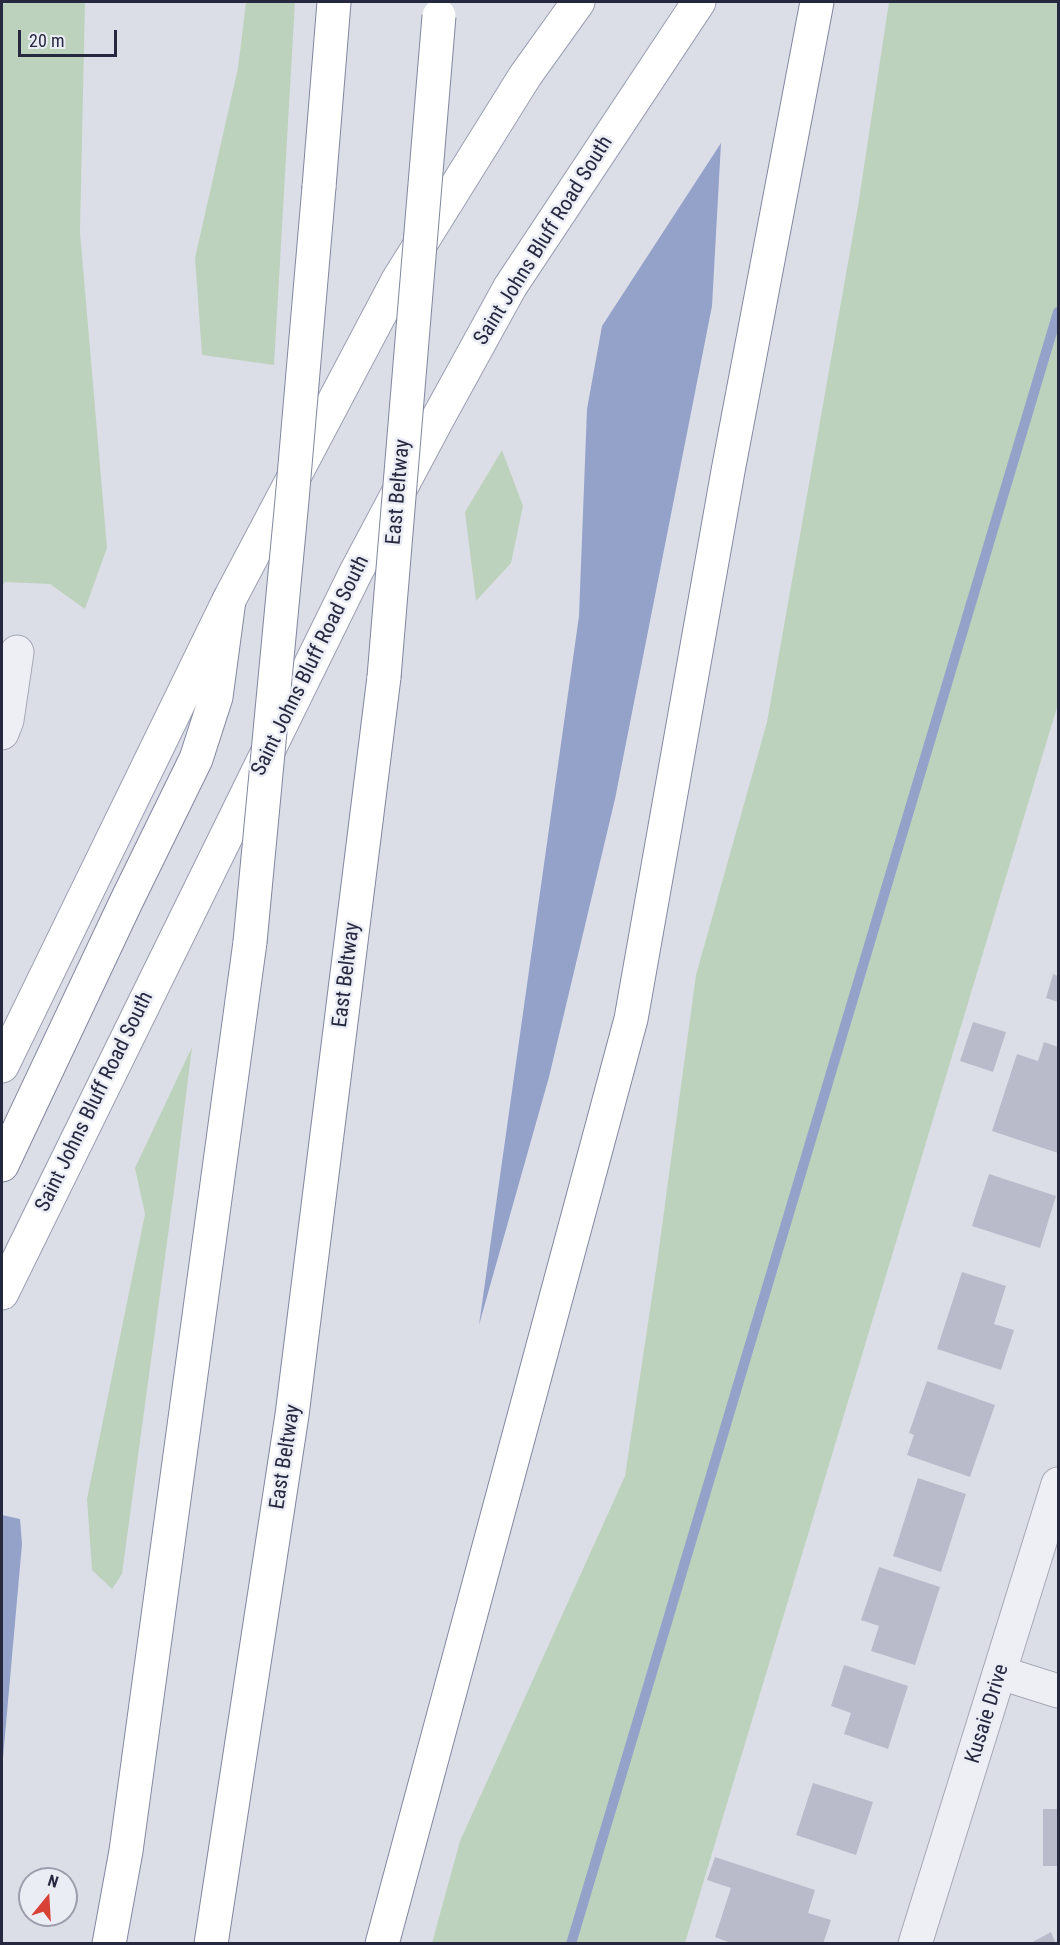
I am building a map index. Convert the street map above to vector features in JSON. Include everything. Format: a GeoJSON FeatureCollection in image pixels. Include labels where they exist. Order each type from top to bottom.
{"type":"FeatureCollection","features":[{"type":"Feature","properties":{"kind":"main road"},"geometry":{"type":"LineString","coordinates":[[109,1944],[126,1851],[250,942],[292,500],[334,2]]}},
{"type":"Feature","properties":{"kind":"main road"},"geometry":{"type":"LineString","coordinates":[[2,1066],[230,600],[398,280],[525,76],[578,2]]}},
{"type":"Feature","properties":{"kind":"main road","name":"Saint Johns Bluff Road South"},"geometry":{"type":"LineString","coordinates":[[2,1293],[351,582],[433,428],[510,287],[699,2]]}},
{"type":"Feature","properties":{"kind":"main road"},"geometry":{"type":"LineString","coordinates":[[382,1944],[631,1019],[730,460],[817,2]]}},
{"type":"Feature","properties":{"kind":"main road","name":"East Beltway"},"geometry":{"type":"LineString","coordinates":[[211,1944],[292,1415],[384,677],[439,9]]}},
{"type":"Feature","properties":{"kind":"main road"},"geometry":{"type":"LineString","coordinates":[[2,1165],[196,759],[216,697],[230,600]]}},
{"type":"Feature","properties":{"kind":"street"},"geometry":{"type":"LineString","coordinates":[[2,733],[7,720],[17,652]]}},
{"type":"Feature","properties":{"kind":"street","name":"Kusaie Drive"},"geometry":{"type":"LineString","coordinates":[[915,1944],[1059,1484]]}},
{"type":"Feature","properties":{"kind":"street"},"geometry":{"type":"LineString","coordinates":[[1001,1673],[1059,1691]]}},
{"type":"Feature","properties":{"kind":"green space"},"geometry":{"type":"Polygon","coordinates":[[[2,2],[85,2],[80,232],[107,548],[85,609],[50,584],[5,582],[2,586],[2,2]]]}},
{"type":"Feature","properties":{"kind":"green space"},"geometry":{"type":"Polygon","coordinates":[[[246,2],[295,2],[274,365],[202,355],[195,258],[238,68],[246,2]]]}},
{"type":"Feature","properties":{"kind":"green space"},"geometry":{"type":"Polygon","coordinates":[[[889,2],[1058,2],[1058,704],[685,1943],[432,1943],[460,1841],[625,1476],[696,975],[767,722],[858,206],[889,2]]]}},
{"type":"Feature","properties":{"kind":"green space"},"geometry":{"type":"Polygon","coordinates":[[[502,450],[523,506],[511,563],[476,601],[465,512],[502,450]]]}},
{"type":"Feature","properties":{"kind":"green space"},"geometry":{"type":"Polygon","coordinates":[[[192,1047],[122,1574],[112,1589],[92,1570],[87,1499],[145,1214],[135,1168],[192,1047]]]}},
{"type":"Feature","properties":{"kind":"water"},"geometry":{"type":"Polygon","coordinates":[[[721,143],[712,306],[615,799],[549,1077],[479,1325],[579,616],[587,409],[602,326],[721,143]]]}},
{"type":"Feature","properties":{"kind":"water"},"geometry":{"type":"Polygon","coordinates":[[[2,1515],[20,1519],[22,1544],[2,1769],[2,1515]]]}},
{"type":"Feature","properties":{"kind":"building"},"geometry":{"type":"Polygon","coordinates":[[[1053,974],[1058,976],[1058,1002],[1046,998],[1053,974]]]}},
{"type":"Feature","properties":{"kind":"building"},"geometry":{"type":"Polygon","coordinates":[[[973,1022],[1006,1032],[993,1072],[960,1061],[973,1022]]]}},
{"type":"Feature","properties":{"kind":"building"},"geometry":{"type":"Polygon","coordinates":[[[1044,1042],[1058,1047],[1058,1153],[992,1131],[1017,1054],[1038,1061],[1044,1042]]]}},
{"type":"Feature","properties":{"kind":"building"},"geometry":{"type":"Polygon","coordinates":[[[989,1174],[1056,1196],[1040,1248],[972,1226],[989,1174]]]}},
{"type":"Feature","properties":{"kind":"building"},"geometry":{"type":"Polygon","coordinates":[[[962,1272],[1006,1286],[994,1324],[1014,1330],[1001,1370],[937,1349],[962,1272]]]}},
{"type":"Feature","properties":{"kind":"building"},"geometry":{"type":"Polygon","coordinates":[[[927,1381],[995,1405],[970,1477],[907,1455],[914,1435],[909,1433],[927,1381]]]}},
{"type":"Feature","properties":{"kind":"building"},"geometry":{"type":"Polygon","coordinates":[[[918,1478],[966,1494],[941,1572],[893,1556],[918,1478]]]}},
{"type":"Feature","properties":{"kind":"building"},"geometry":{"type":"Polygon","coordinates":[[[879,1567],[940,1587],[915,1665],[871,1651],[879,1626],[861,1620],[879,1567]]]}},
{"type":"Feature","properties":{"kind":"building"},"geometry":{"type":"Polygon","coordinates":[[[844,1665],[908,1686],[888,1749],[844,1734],[851,1713],[831,1706],[844,1665]]]}},
{"type":"Feature","properties":{"kind":"building"},"geometry":{"type":"Polygon","coordinates":[[[813,1783],[873,1802],[856,1855],[796,1835],[813,1783]]]}},
{"type":"Feature","properties":{"kind":"building"},"geometry":{"type":"Polygon","coordinates":[[[1043,1809],[1058,1809],[1058,1866],[1043,1866],[1043,1809]]]}},
{"type":"Feature","properties":{"kind":"building"},"geometry":{"type":"Polygon","coordinates":[[[715,1857],[815,1890],[808,1913],[831,1920],[823,1944],[734,1944],[715,1937],[731,1888],[707,1880],[715,1857]]]}},
{"type":"Feature","properties":{"kind":"building"},"geometry":{"type":"Polygon","coordinates":[[[1051,1932],[1056,1944],[1029,1944],[1051,1932]]]}},
{"type":"Feature","properties":{"kind":"waterway"},"geometry":{"type":"LineString","coordinates":[[571,1944],[1058,312]]}}]}
